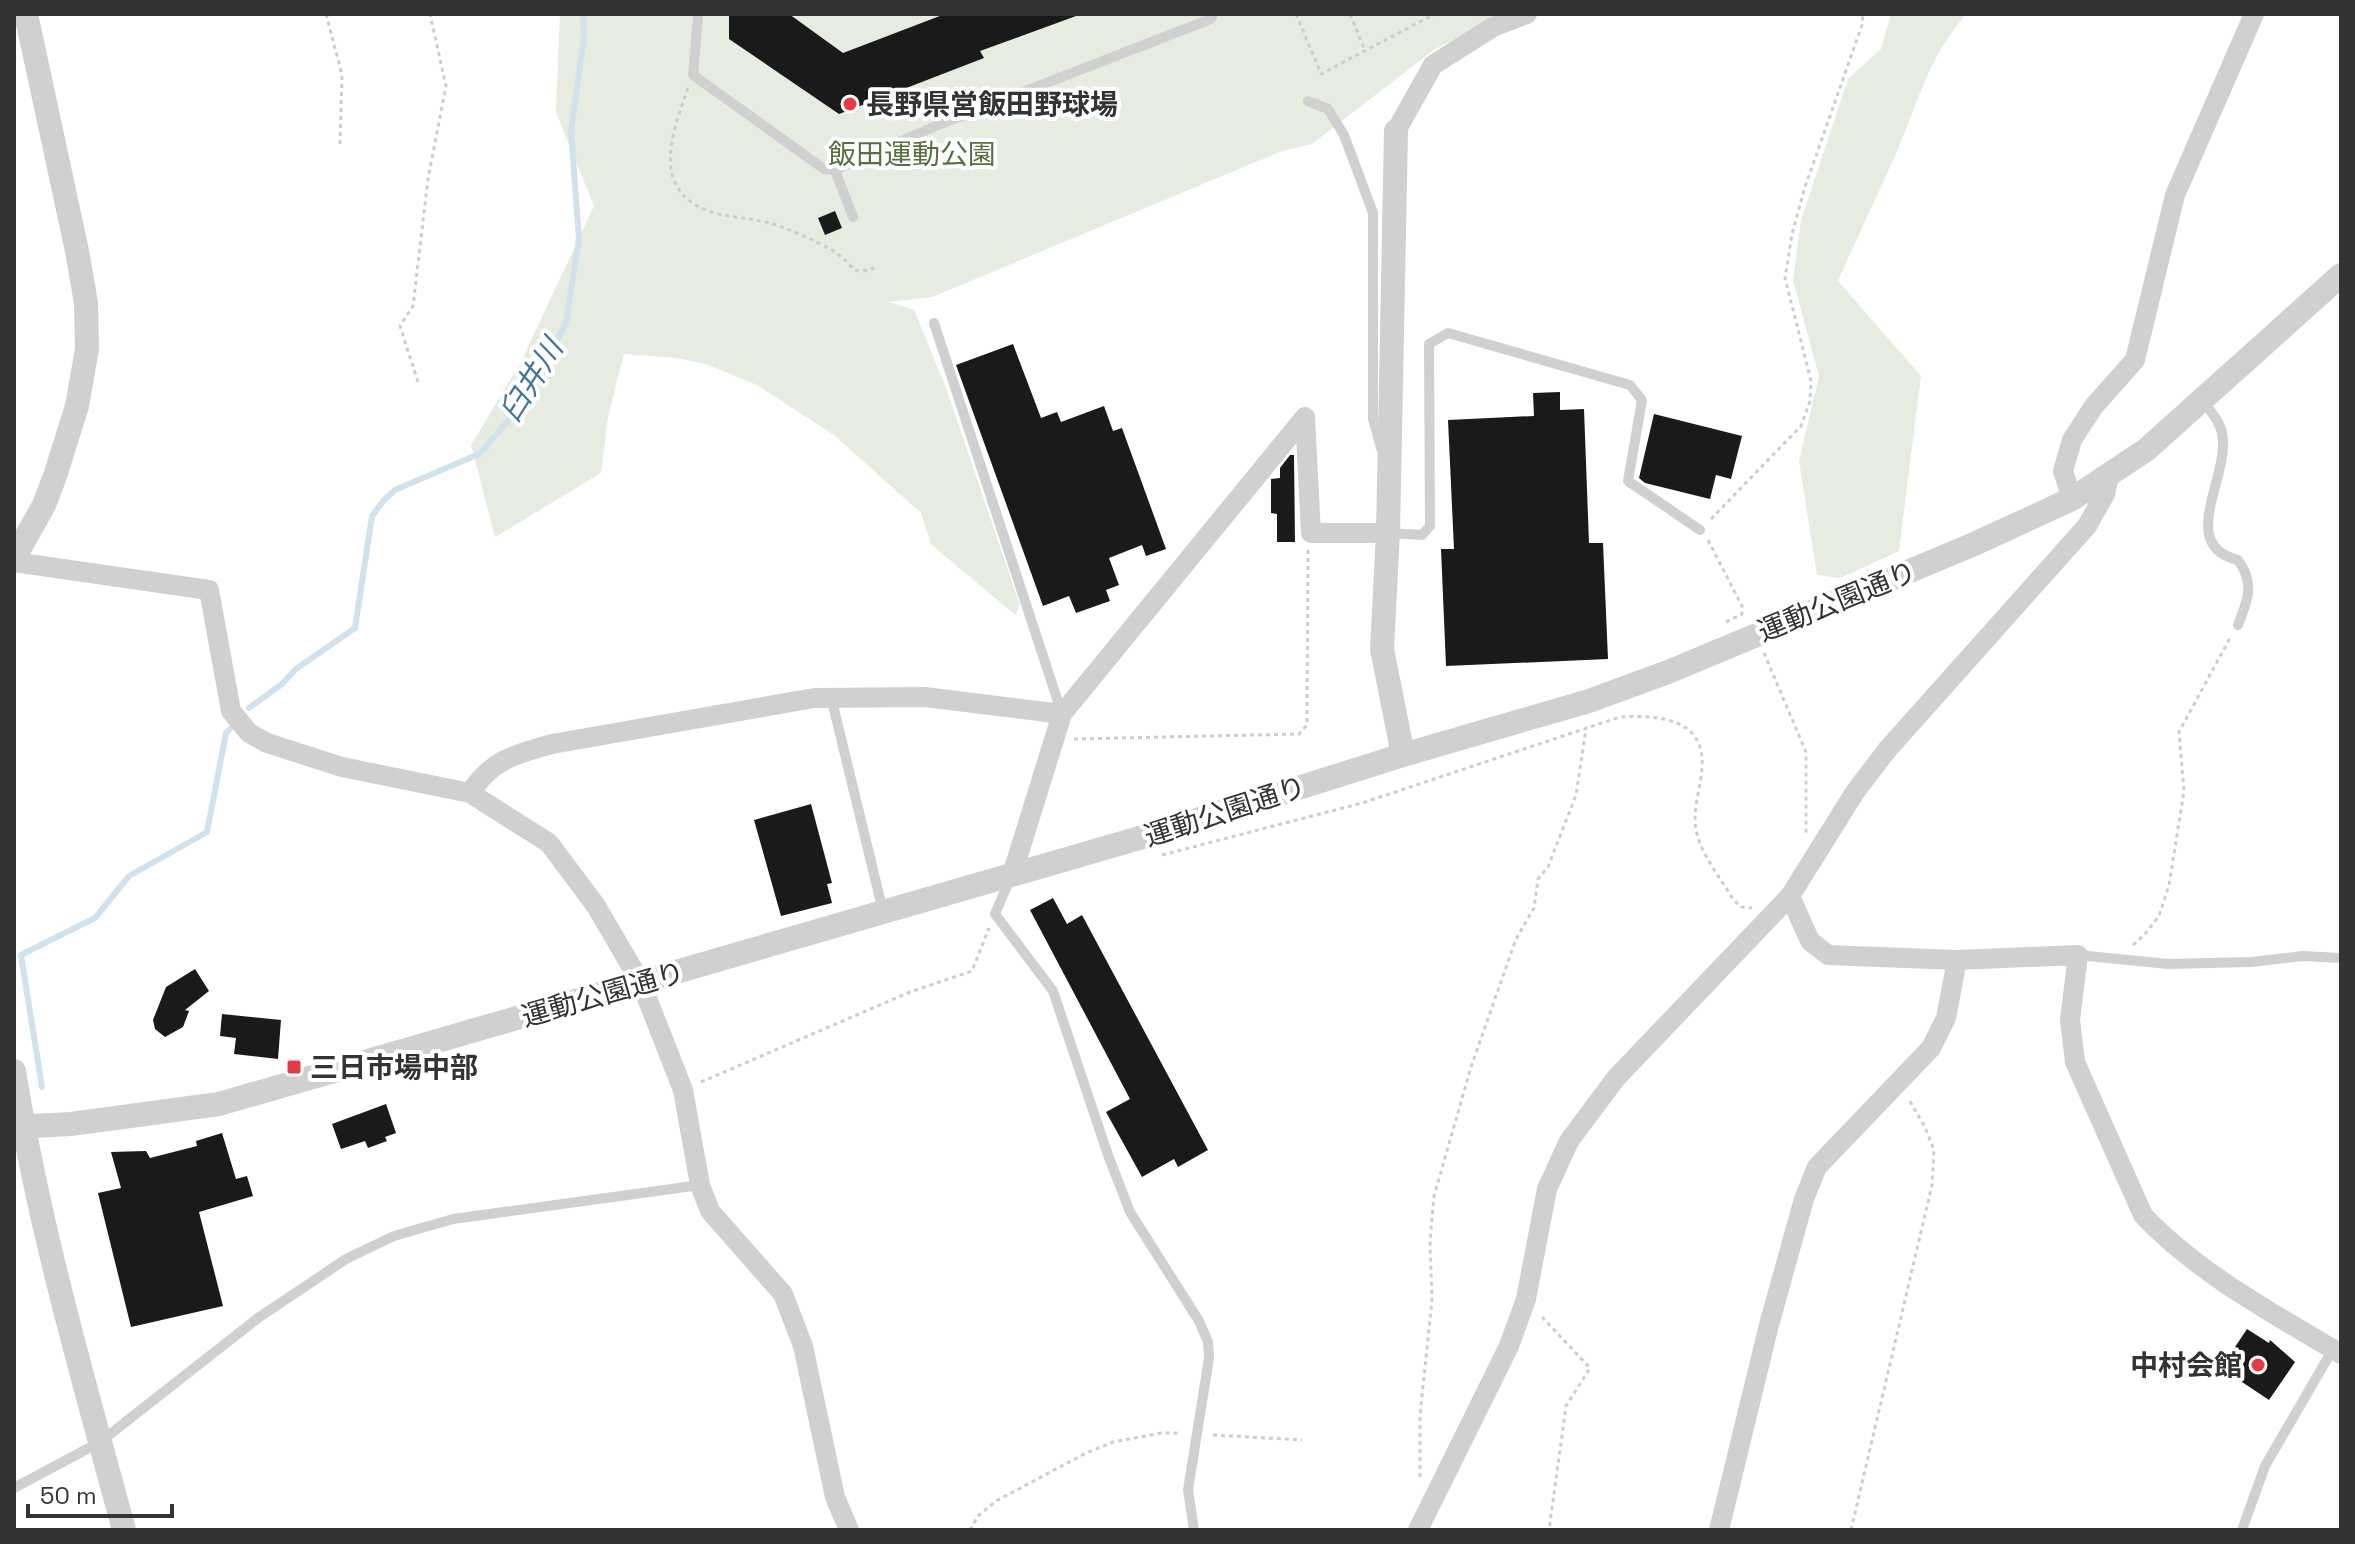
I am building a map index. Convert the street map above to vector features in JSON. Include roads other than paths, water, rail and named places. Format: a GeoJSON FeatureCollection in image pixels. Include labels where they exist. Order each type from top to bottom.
{"type":"FeatureCollection","features":[{"type":"Feature","properties":{"kind":"street"},"geometry":{"type":"LineString","coordinates":[[26,14],[77,251],[86,303],[87,349],[77,406],[55,476],[44,505],[14,560],[209,590],[231,711],[249,733],[267,743],[342,767],[470,793],[549,843],[596,906],[641,983],[683,1090],[700,1185],[710,1211],[783,1294],[803,1346],[835,1497],[849,1530]]}},
{"type":"Feature","properties":{"kind":"street"},"geometry":{"type":"LineString","coordinates":[[1403,755],[1382,649],[1388,533],[1396,131],[1433,65],[1493,27],[1527,14]]}},
{"type":"Feature","properties":{"kind":"street"},"geometry":{"type":"LineString","coordinates":[[2072,499],[2063,471],[2072,440],[2094,406],[2135,360],[2175,195],[2254,14]]}},
{"type":"Feature","properties":{"kind":"street","name":"運動公園通り"},"geometry":{"type":"LineString","coordinates":[[19,1127],[71,1124],[219,1104],[1136,839],[1403,755],[1589,701],[1668,672],[1972,545],[2072,499],[2146,450],[2341,275]]}},
{"type":"Feature","properties":{"kind":"street"},"geometry":{"type":"LineString","coordinates":[[1012,875],[1062,714],[1305,417],[1311,533],[1388,533]]}},
{"type":"Feature","properties":{"kind":"street"},"geometry":{"type":"LineString","coordinates":[[1418,1530],[1509,1346],[1526,1299],[1547,1189],[1569,1141],[1616,1078],[1790,896],[1855,792],[1887,750],[2087,526],[2105,494],[2109,477]]}},
{"type":"Feature","properties":{"kind":"street"},"geometry":{"type":"LineString","coordinates":[[470,793],[483,774],[512,755],[552,744],[814,698],[925,697],[1062,714]]}},
{"type":"Feature","properties":{"kind":"street"},"geometry":{"type":"LineString","coordinates":[[1790,896],[1810,941],[1828,955],[1957,960],[2078,955],[2070,1020],[2075,1062],[2143,1215],[2161,1235],[2202,1267],[2337,1351]]}},
{"type":"Feature","properties":{"kind":"street"},"geometry":{"type":"LineString","coordinates":[[1719,1530],[1769,1325],[1804,1199],[1817,1167],[1931,1048],[1946,1018],[1957,960]]}},
{"type":"Feature","properties":{"kind":"street"},"geometry":{"type":"LineString","coordinates":[[14,1071],[19,1127],[124,1530]]}},
{"type":"Feature","properties":{"kind":"lane"},"geometry":{"type":"LineString","coordinates":[[698,14],[693,75],[824,169],[835,170],[938,125],[1212,16]]}},
{"type":"Feature","properties":{"kind":"lane"},"geometry":{"type":"LineString","coordinates":[[1308,101],[1328,109],[1344,135],[1373,213],[1373,419],[1389,477]]}},
{"type":"Feature","properties":{"kind":"lane"},"geometry":{"type":"LineString","coordinates":[[835,170],[853,217]]}},
{"type":"Feature","properties":{"kind":"lane"},"geometry":{"type":"LineString","coordinates":[[934,323],[1062,714]]}},
{"type":"Feature","properties":{"kind":"lane"},"geometry":{"type":"LineString","coordinates":[[1388,533],[1422,535],[1430,526],[1429,344],[1448,333],[1630,385],[1642,400],[1628,481],[1700,530]]}},
{"type":"Feature","properties":{"kind":"lane"},"geometry":{"type":"LineString","coordinates":[[2202,399],[2216,418],[2222,434],[2220,471],[2207,522],[2207,538],[2217,553],[2238,560],[2250,582],[2248,602],[2238,625]]}},
{"type":"Feature","properties":{"kind":"lane"},"geometry":{"type":"LineString","coordinates":[[831,697],[883,913]]}},
{"type":"Feature","properties":{"kind":"lane"},"geometry":{"type":"LineString","coordinates":[[1012,875],[995,914],[1053,991],[1130,1212],[1199,1321],[1208,1342],[1209,1358],[1188,1490],[1194,1530]]}},
{"type":"Feature","properties":{"kind":"lane"},"geometry":{"type":"LineString","coordinates":[[2078,955],[2168,964],[2251,962],[2303,956],[2341,958]]}},
{"type":"Feature","properties":{"kind":"lane"},"geometry":{"type":"LineString","coordinates":[[14,1488],[100,1442],[258,1318],[346,1259],[394,1236],[453,1219],[700,1185]]}},
{"type":"Feature","properties":{"kind":"lane"},"geometry":{"type":"LineString","coordinates":[[2242,1530],[2265,1466],[2337,1351]]}},
{"type":"Feature","properties":{"kind":"waterway","name":"臼井川"},"geometry":{"type":"LineString","coordinates":[[249,708],[282,684],[296,669],[355,628],[372,516],[384,500],[395,490],[479,454],[527,399],[540,378],[566,322],[579,239],[571,131],[584,37],[583,14]]}},
{"type":"Feature","properties":{"kind":"waterway"},"geometry":{"type":"LineString","coordinates":[[42,1087],[21,955],[95,918],[129,876],[207,832],[226,733],[230,729]]}},
{"type":"Feature","properties":{"kind":"place","name":"長野県営飯田野球場"},"geometry":{"type":"Point","coordinates":[850,104]}},
{"type":"Feature","properties":{"kind":"place","name":"三日市場中部"},"geometry":{"type":"Point","coordinates":[294,1067]}},
{"type":"Feature","properties":{"kind":"place","name":"中村会館"},"geometry":{"type":"Point","coordinates":[2258,1365]}},
{"type":"Feature","properties":{"kind":"park label","name":"飯田運動公園"},"geometry":{"type":"Point","coordinates":[912,154]}}]}
